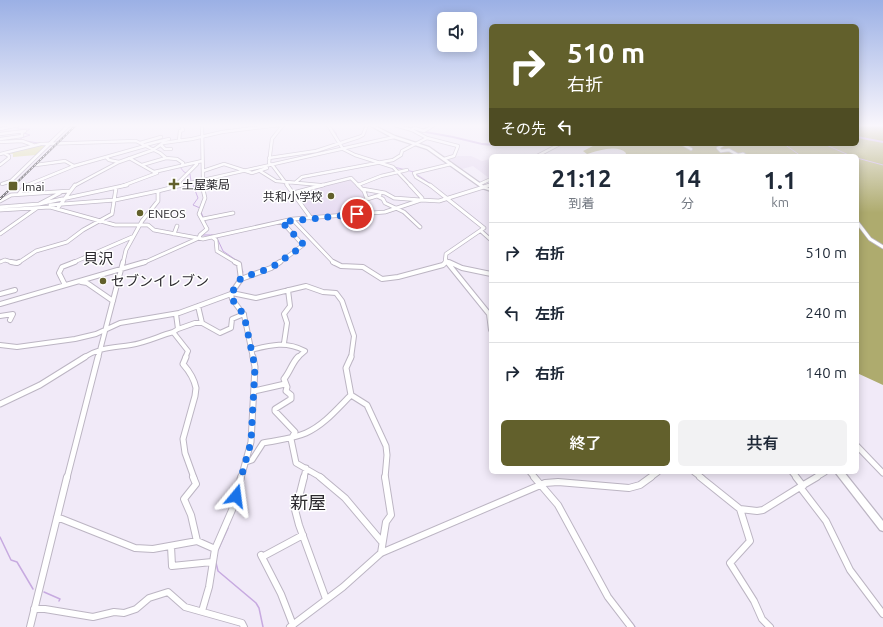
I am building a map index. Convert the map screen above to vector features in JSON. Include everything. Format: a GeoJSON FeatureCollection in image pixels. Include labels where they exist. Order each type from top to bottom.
{"type":"FeatureCollection","features":[{"type":"Feature","properties":{"kind":"main road"},"geometry":{"type":"LineString","coordinates":[[437,154],[489,189]]}},
{"type":"Feature","properties":{"kind":"main road"},"geometry":{"type":"LineString","coordinates":[[841,474],[883,527]]}},
{"type":"Feature","properties":{"kind":"street"},"geometry":{"type":"LineString","coordinates":[[0,165],[9,158],[9,156],[6,154]]}},
{"type":"Feature","properties":{"kind":"street"},"geometry":{"type":"LineString","coordinates":[[2,184],[11,181],[38,154]]}},
{"type":"Feature","properties":{"kind":"street"},"geometry":{"type":"LineString","coordinates":[[12,194],[21,192],[26,185],[74,166],[115,154]]}},
{"type":"Feature","properties":{"kind":"street"},"geometry":{"type":"LineString","coordinates":[[57,209],[74,186],[119,162],[140,154]]}},
{"type":"Feature","properties":{"kind":"street"},"geometry":{"type":"LineString","coordinates":[[162,154],[166,158]]}},
{"type":"Feature","properties":{"kind":"street"},"geometry":{"type":"LineString","coordinates":[[0,304],[137,265],[199,238],[200,235],[207,229],[199,214],[205,199],[205,192],[202,186],[202,154]]}},
{"type":"Feature","properties":{"kind":"street"},"geometry":{"type":"LineString","coordinates":[[270,154],[269,163],[311,218]]}},
{"type":"Feature","properties":{"kind":"street"},"geometry":{"type":"LineString","coordinates":[[269,158],[294,154]]}},
{"type":"Feature","properties":{"kind":"street"},"geometry":{"type":"LineString","coordinates":[[0,208],[115,200],[316,154]]}},
{"type":"Feature","properties":{"kind":"street"},"geometry":{"type":"LineString","coordinates":[[293,220],[305,230],[321,252],[335,263],[341,266],[363,267],[382,279],[421,271],[430,266],[443,265],[446,262],[446,254],[481,231],[484,227],[414,173],[354,154]]}},
{"type":"Feature","properties":{"kind":"street"},"geometry":{"type":"LineString","coordinates":[[296,182],[302,177],[393,160],[401,154]]}},
{"type":"Feature","properties":{"kind":"street"},"geometry":{"type":"LineString","coordinates":[[444,159],[454,156],[455,154]]}},
{"type":"Feature","properties":{"kind":"street"},"geometry":{"type":"LineString","coordinates":[[106,157],[109,160],[119,162]]}},
{"type":"Feature","properties":{"kind":"street"},"geometry":{"type":"LineString","coordinates":[[129,158],[154,172],[179,167],[182,164],[197,164]]}},
{"type":"Feature","properties":{"kind":"street"},"geometry":{"type":"LineString","coordinates":[[142,165],[166,158],[177,159],[181,161],[182,164]]}},
{"type":"Feature","properties":{"kind":"street"},"geometry":{"type":"LineString","coordinates":[[36,165],[65,161],[74,166]]}},
{"type":"Feature","properties":{"kind":"street"},"geometry":{"type":"LineString","coordinates":[[173,188],[197,164],[202,161]]}},
{"type":"Feature","properties":{"kind":"street"},"geometry":{"type":"LineString","coordinates":[[203,171],[224,164],[252,172],[260,171],[271,165]]}},
{"type":"Feature","properties":{"kind":"street"},"geometry":{"type":"LineString","coordinates":[[414,173],[451,164]]}},
{"type":"Feature","properties":{"kind":"street"},"geometry":{"type":"LineString","coordinates":[[393,167],[417,191],[422,198],[421,200]]}},
{"type":"Feature","properties":{"kind":"street"},"geometry":{"type":"LineString","coordinates":[[358,185],[381,176],[407,170]]}},
{"type":"Feature","properties":{"kind":"street"},"geometry":{"type":"LineString","coordinates":[[260,171],[268,175],[272,180],[322,185]]}},
{"type":"Feature","properties":{"kind":"street"},"geometry":{"type":"LineString","coordinates":[[38,206],[128,185],[157,173],[154,172]]}},
{"type":"Feature","properties":{"kind":"street"},"geometry":{"type":"LineString","coordinates":[[293,193],[351,178],[362,189],[367,199]]}},
{"type":"Feature","properties":{"kind":"street"},"geometry":{"type":"LineString","coordinates":[[362,189],[385,193],[394,198],[439,201],[448,199],[489,180]]}},
{"type":"Feature","properties":{"kind":"street"},"geometry":{"type":"LineString","coordinates":[[481,185],[489,185]]}},
{"type":"Feature","properties":{"kind":"street"},"geometry":{"type":"LineString","coordinates":[[0,262],[5,260],[18,262],[36,251],[67,242],[83,230],[113,213],[112,205],[117,196],[116,188]]}},
{"type":"Feature","properties":{"kind":"street"},"geometry":{"type":"LineString","coordinates":[[0,202],[5,197],[21,192],[70,191]]}},
{"type":"Feature","properties":{"kind":"street"},"geometry":{"type":"LineString","coordinates":[[30,627],[105,330],[110,319],[120,270],[132,237],[139,225],[158,201],[158,191]]}},
{"type":"Feature","properties":{"kind":"street"},"geometry":{"type":"LineString","coordinates":[[0,234],[38,206],[62,192]]}},
{"type":"Feature","properties":{"kind":"street"},"geometry":{"type":"LineString","coordinates":[[344,215],[347,209],[367,199],[385,193]]}},
{"type":"Feature","properties":{"kind":"street"},"geometry":{"type":"LineString","coordinates":[[377,196],[383,199],[385,203],[411,217],[420,228]]}},
{"type":"Feature","properties":{"kind":"street"},"geometry":{"type":"LineString","coordinates":[[0,208],[50,206],[115,225],[148,225],[154,230],[199,238],[212,237],[293,220],[385,212],[421,200]]}},
{"type":"Feature","properties":{"kind":"street"},"geometry":{"type":"LineString","coordinates":[[203,219],[233,213]]}},
{"type":"Feature","properties":{"kind":"street"},"geometry":{"type":"LineString","coordinates":[[241,278],[271,268],[304,245],[282,222]]}},
{"type":"Feature","properties":{"kind":"street"},"geometry":{"type":"LineString","coordinates":[[859,224],[870,238],[883,247]]}},
{"type":"Feature","properties":{"kind":"street"},"geometry":{"type":"LineString","coordinates":[[174,234],[178,226]]}},
{"type":"Feature","properties":{"kind":"street"},"geometry":{"type":"LineString","coordinates":[[481,231],[489,238]]}},
{"type":"Feature","properties":{"kind":"street"},"geometry":{"type":"LineString","coordinates":[[65,285],[58,273],[62,267],[132,237]]}},
{"type":"Feature","properties":{"kind":"street"},"geometry":{"type":"LineString","coordinates":[[202,611],[210,587],[212,562],[215,549],[232,510],[251,442],[255,367],[244,314],[232,299],[232,293],[241,278],[239,264],[217,251],[215,246],[216,240],[212,237]]}},
{"type":"Feature","properties":{"kind":"street"},"geometry":{"type":"LineString","coordinates":[[446,260],[447,259],[451,264],[489,274]]}},
{"type":"Feature","properties":{"kind":"street"},"geometry":{"type":"LineString","coordinates":[[446,260],[489,314]]}},
{"type":"Feature","properties":{"kind":"street"},"geometry":{"type":"LineString","coordinates":[[79,281],[87,283],[113,301]]}},
{"type":"Feature","properties":{"kind":"street"},"geometry":{"type":"LineString","coordinates":[[0,345],[17,347],[52,341],[76,339],[131,320],[176,314],[232,293],[256,298],[306,286],[338,295],[342,301],[348,321],[354,332],[351,360],[346,368],[351,395],[367,405],[386,446],[387,455],[385,479],[391,515],[386,522],[381,553]]}},
{"type":"Feature","properties":{"kind":"street"},"geometry":{"type":"LineString","coordinates":[[0,294],[15,290]]}},
{"type":"Feature","properties":{"kind":"street"},"geometry":{"type":"LineString","coordinates":[[284,343],[287,323],[284,314],[290,306],[288,290]]}},
{"type":"Feature","properties":{"kind":"street"},"geometry":{"type":"LineString","coordinates":[[198,306],[202,323]]}},
{"type":"Feature","properties":{"kind":"street"},"geometry":{"type":"LineString","coordinates":[[0,316],[13,314],[10,320]]}},
{"type":"Feature","properties":{"kind":"street"},"geometry":{"type":"LineString","coordinates":[[176,314],[176,330],[188,351],[183,364],[194,378],[196,388],[195,400],[185,426],[182,441],[196,484],[194,488],[186,494],[184,499],[197,541]]}},
{"type":"Feature","properties":{"kind":"street"},"geometry":{"type":"LineString","coordinates":[[0,404],[40,385],[93,352],[101,349],[132,344],[195,323],[202,323],[220,333],[231,328],[232,318],[244,314]]}},
{"type":"Feature","properties":{"kind":"street"},"geometry":{"type":"LineString","coordinates":[[251,350],[284,343],[305,351],[292,363],[290,372],[284,379],[286,391],[290,395],[291,399],[275,409],[275,411],[295,432],[294,436],[290,439],[296,463],[327,481],[348,501],[359,517],[382,542]]}},
{"type":"Feature","properties":{"kind":"street"},"geometry":{"type":"LineString","coordinates":[[254,391],[286,384]]}},
{"type":"Feature","properties":{"kind":"street"},"geometry":{"type":"LineString","coordinates":[[246,462],[252,460],[263,443],[304,433],[325,421],[332,416],[337,407],[351,395]]}},
{"type":"Feature","properties":{"kind":"street"},"geometry":{"type":"LineString","coordinates":[[859,448],[883,473]]}},
{"type":"Feature","properties":{"kind":"street"},"geometry":{"type":"LineString","coordinates":[[306,468],[300,493],[294,506],[326,599]]}},
{"type":"Feature","properties":{"kind":"street"},"geometry":{"type":"LineString","coordinates":[[532,474],[543,484],[558,505],[608,597],[631,627]]}},
{"type":"Feature","properties":{"kind":"street"},"geometry":{"type":"LineString","coordinates":[[303,535],[262,556],[281,594],[292,626],[342,587],[381,553],[427,532],[543,484],[558,482],[629,488],[640,485],[655,474]]}},
{"type":"Feature","properties":{"kind":"street"},"geometry":{"type":"LineString","coordinates":[[697,474],[721,492],[740,509],[750,541],[741,549],[737,558],[730,563],[754,601],[762,619],[767,626],[770,627]]}},
{"type":"Feature","properties":{"kind":"street"},"geometry":{"type":"LineString","coordinates":[[793,474],[826,521],[850,570],[883,614]]}},
{"type":"Feature","properties":{"kind":"street"},"geometry":{"type":"LineString","coordinates":[[740,509],[760,511],[777,503],[783,497],[822,474]]}},
{"type":"Feature","properties":{"kind":"street"},"geometry":{"type":"LineString","coordinates":[[57,517],[135,548],[153,549],[197,541],[215,549]]}},
{"type":"Feature","properties":{"kind":"street"},"geometry":{"type":"LineString","coordinates":[[171,546],[172,566],[212,562]]}},
{"type":"Feature","properties":{"kind":"street"},"geometry":{"type":"LineString","coordinates":[[34,609],[45,609],[93,617],[114,612],[124,613],[136,610],[149,598],[168,592],[185,607],[242,623],[244,627]]}},
{"type":"Feature","properties":{"kind":"shaded area"},"geometry":{"type":"Polygon","coordinates":[[[859,154],[883,154],[883,385],[859,374],[859,154]]]}},
{"type":"Feature","properties":{"kind":"shaded area"},"geometry":{"type":"Polygon","coordinates":[[[457,156],[471,156],[482,161],[489,159],[489,178],[473,166],[462,169],[446,159],[457,156]]]}},
{"type":"Feature","properties":{"kind":"shaded area","name":"共和小学校"},"geometry":{"type":"Polygon","coordinates":[[[350,179],[363,191],[366,199],[346,209],[343,214],[312,216],[296,193],[350,179]]]}},
{"type":"Feature","properties":{"kind":"green space"},"geometry":{"type":"Polygon","coordinates":[[[13,154],[37,154],[36,155],[13,157],[13,154]]]}},
{"type":"Feature","properties":{"kind":"waterway"},"geometry":{"type":"LineString","coordinates":[[859,159],[883,165]]}},
{"type":"Feature","properties":{"kind":"waterway"},"geometry":{"type":"LineString","coordinates":[[180,167],[184,172],[190,174],[191,181]]}},
{"type":"Feature","properties":{"kind":"waterway"},"geometry":{"type":"LineString","coordinates":[[394,167],[414,172]]}},
{"type":"Feature","properties":{"kind":"waterway"},"geometry":{"type":"LineString","coordinates":[[416,174],[431,184]]}},
{"type":"Feature","properties":{"kind":"waterway"},"geometry":{"type":"LineString","coordinates":[[193,185],[198,198],[193,205],[200,208]]}},
{"type":"Feature","properties":{"kind":"waterway"},"geometry":{"type":"LineString","coordinates":[[201,212],[205,222]]}},
{"type":"Feature","properties":{"kind":"waterway"},"geometry":{"type":"LineString","coordinates":[[202,235],[213,235]]}},
{"type":"Feature","properties":{"kind":"waterway"},"geometry":{"type":"LineString","coordinates":[[217,238],[223,251],[236,260]]}},
{"type":"Feature","properties":{"kind":"waterway"},"geometry":{"type":"LineString","coordinates":[[241,267],[243,272]]}},
{"type":"Feature","properties":{"kind":"waterway"},"geometry":{"type":"LineString","coordinates":[[246,316],[248,325]]}},
{"type":"Feature","properties":{"kind":"waterway"},"geometry":{"type":"LineString","coordinates":[[249,459],[253,444]]}},
{"type":"Feature","properties":{"kind":"waterway"},"geometry":{"type":"LineString","coordinates":[[244,477],[248,463]]}},
{"type":"Feature","properties":{"kind":"waterway"},"geometry":{"type":"LineString","coordinates":[[218,550],[228,528]]}},
{"type":"Feature","properties":{"kind":"waterway"},"geometry":{"type":"LineString","coordinates":[[0,537],[11,560],[17,562],[33,589]]}},
{"type":"Feature","properties":{"kind":"waterway"},"geometry":{"type":"LineString","coordinates":[[216,563],[218,571],[256,603],[259,608],[263,627]]}},
{"type":"Feature","properties":{"kind":"waterway"},"geometry":{"type":"LineString","coordinates":[[44,592],[60,599],[59,601]]}},
{"type":"Feature","properties":{"kind":"waterway"},"geometry":{"type":"LineString","coordinates":[[628,618],[635,627]]}},
{"type":"Feature","properties":{"kind":"railway"},"geometry":{"type":"LineString","coordinates":[[0,199],[46,154]]}},
{"type":"Feature","properties":{"kind":"place","name":"土屋薬局"},"geometry":{"type":"Point","coordinates":[174,184]}},
{"type":"Feature","properties":{"kind":"place","name":"Imai"},"geometry":{"type":"Point","coordinates":[13,186]}},
{"type":"Feature","properties":{"kind":"place","name":"共和小学校"},"geometry":{"type":"Point","coordinates":[331,196]}},
{"type":"Feature","properties":{"kind":"place","name":"ENEOS"},"geometry":{"type":"Point","coordinates":[140,213]}},
{"type":"Feature","properties":{"kind":"place","name":"セブンイレブン"},"geometry":{"type":"Point","coordinates":[103,281]}},
{"type":"Feature","properties":{"kind":"district","name":"貝沢"},"geometry":{"type":"Point","coordinates":[98,258]}},
{"type":"Feature","properties":{"kind":"district","name":"新屋"},"geometry":{"type":"Point","coordinates":[308,502]}},
{"type":"Feature","properties":{"kind":"route"},"geometry":{"type":"LineString","coordinates":[[236,496],[250,452],[255,367],[244,315],[232,299],[231,294],[235,290],[241,278],[271,268],[304,245],[282,222],[302,218],[357,214]]}}]}
